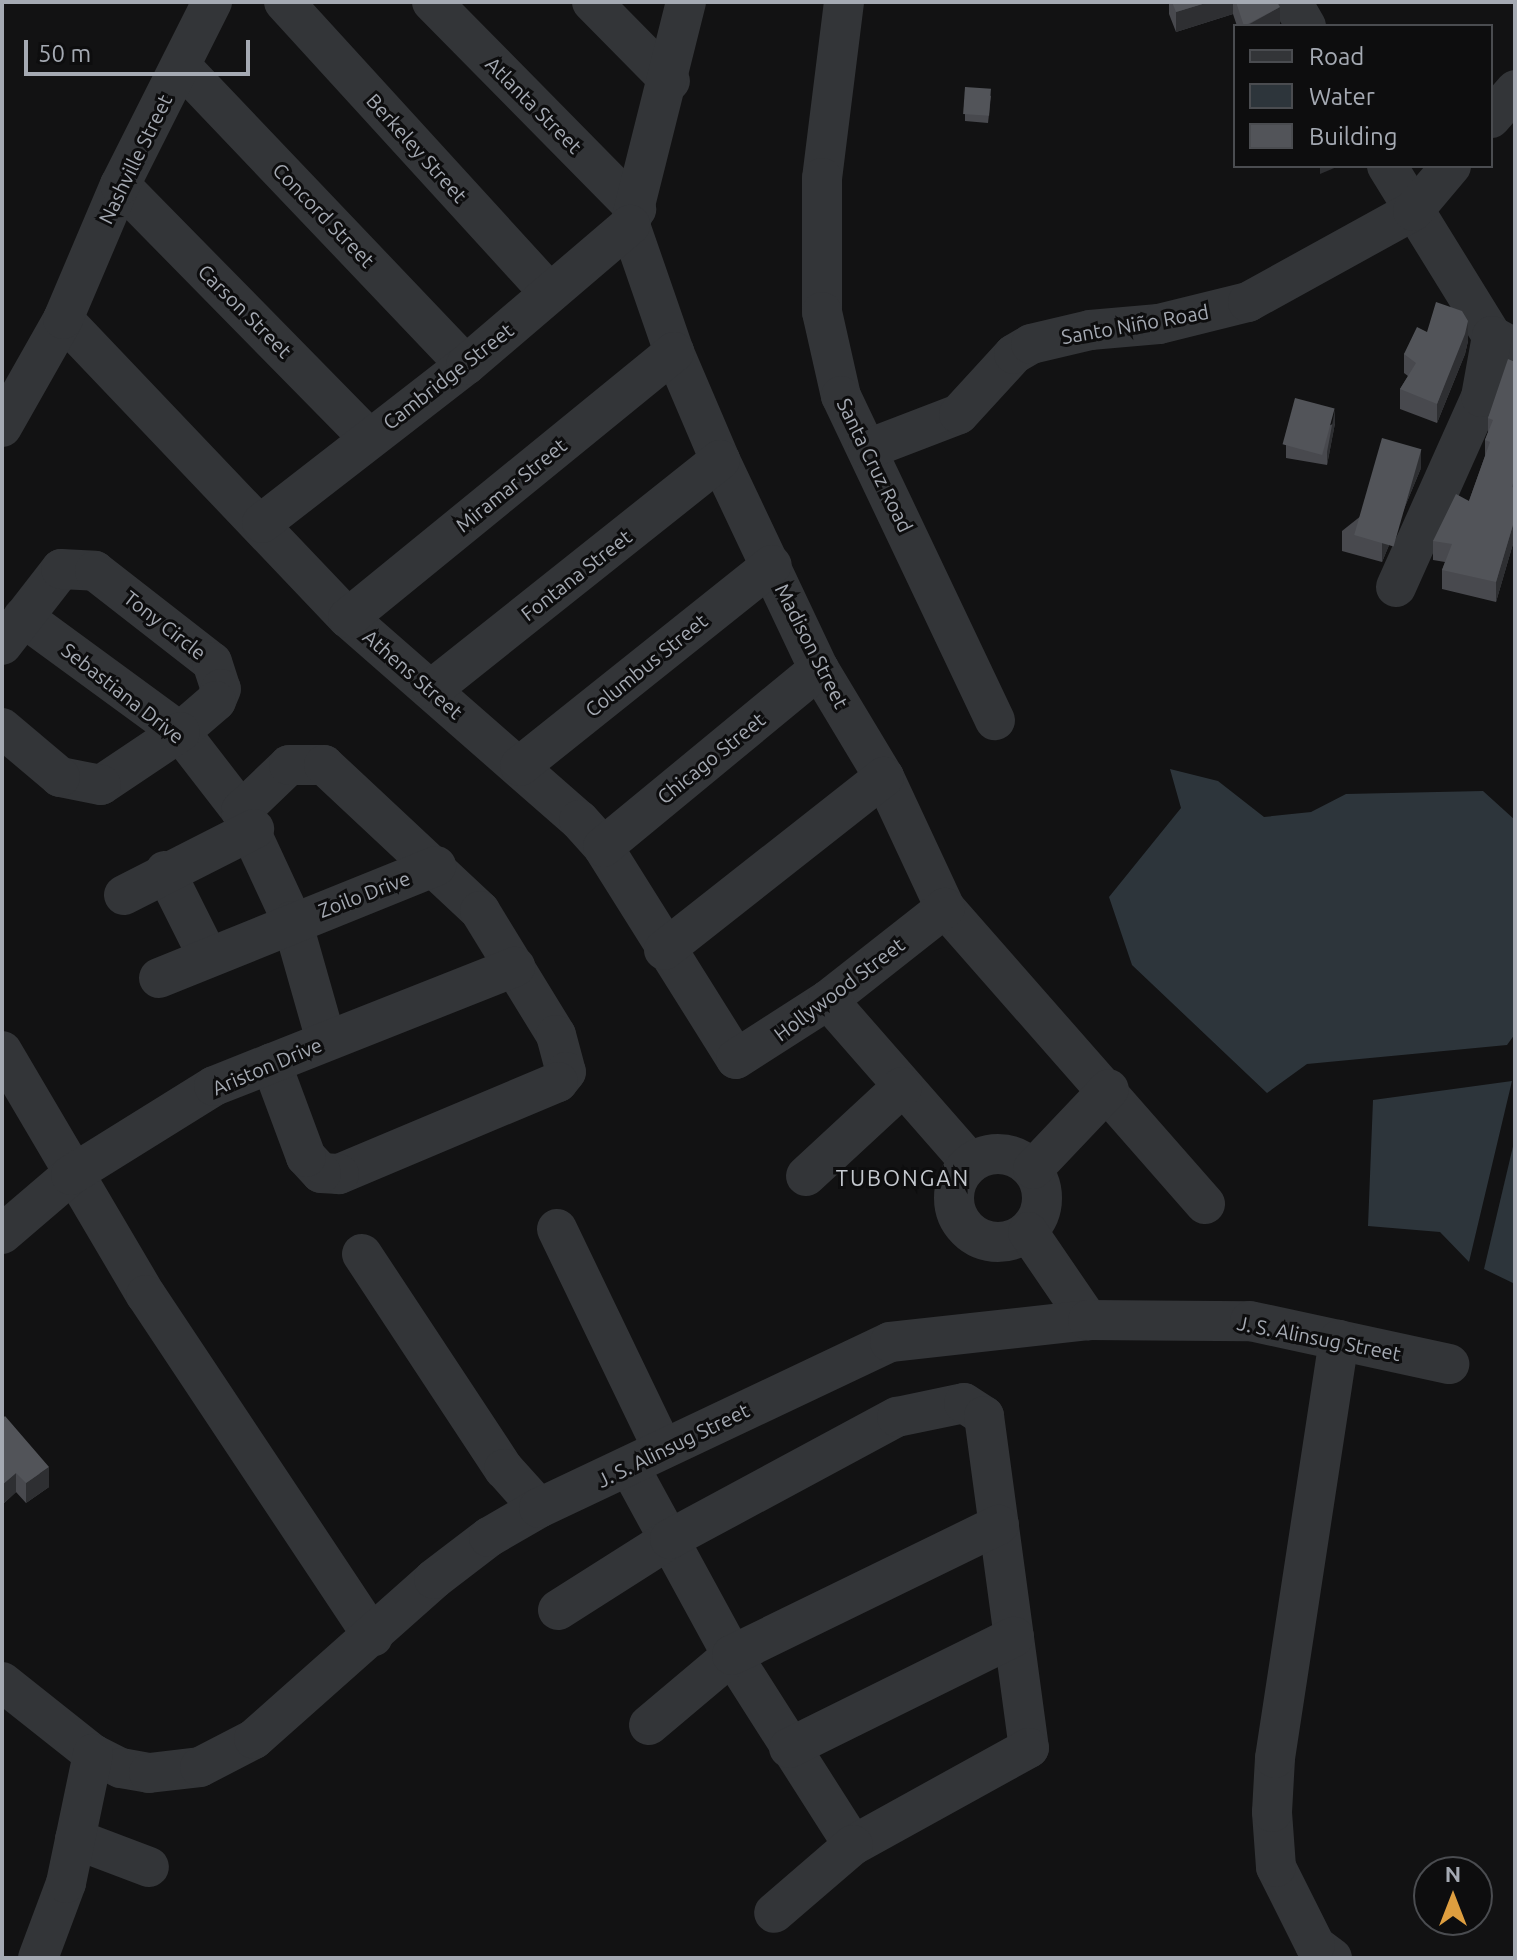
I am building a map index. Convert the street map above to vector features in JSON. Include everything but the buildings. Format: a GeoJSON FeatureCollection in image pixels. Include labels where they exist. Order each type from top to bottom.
{"type":"FeatureCollection","features":[{"type":"Feature","properties":{"kind":"street","name":"Nashville Street"},"geometry":{"type":"LineString","coordinates":[[2,427],[63,319],[120,185],[212,2]]}},
{"type":"Feature","properties":{"kind":"street","name":"Berkeley Street"},"geometry":{"type":"LineString","coordinates":[[284,2],[550,293]]}},
{"type":"Feature","properties":{"kind":"street","name":"Atlanta Street"},"geometry":{"type":"LineString","coordinates":[[432,2],[633,217]]}},
{"type":"Feature","properties":{"kind":"street"},"geometry":{"type":"LineString","coordinates":[[592,2],[670,81]]}},
{"type":"Feature","properties":{"kind":"street"},"geometry":{"type":"LineString","coordinates":[[633,217],[670,81],[686,2]]}},
{"type":"Feature","properties":{"kind":"street","name":"Santa Cruz Road"},"geometry":{"type":"LineString","coordinates":[[844,2],[822,178],[822,312],[841,396],[995,720]]}},
{"type":"Feature","properties":{"kind":"street"},"geometry":{"type":"LineString","coordinates":[[1292,2],[1305,24]]}},
{"type":"Feature","properties":{"kind":"street","name":"Concord Street"},"geometry":{"type":"LineString","coordinates":[[181,66],[466,365]]}},
{"type":"Feature","properties":{"kind":"street"},"geometry":{"type":"LineString","coordinates":[[1493,116],[1515,90]]}},
{"type":"Feature","properties":{"kind":"street"},"geometry":{"type":"LineString","coordinates":[[1388,168],[1413,211],[1503,342],[1396,587]]}},
{"type":"Feature","properties":{"kind":"street"},"geometry":{"type":"LineString","coordinates":[[1413,211],[1449,168]]}},
{"type":"Feature","properties":{"kind":"street","name":"Carson Street"},"geometry":{"type":"LineString","coordinates":[[120,185],[369,438]]}},
{"type":"Feature","properties":{"kind":"street","name":"Santo Niño Road"},"geometry":{"type":"LineString","coordinates":[[868,449],[959,414],[1014,354],[1031,344],[1090,330],[1159,324],[1248,302],[1413,211]]}},
{"type":"Feature","properties":{"kind":"street","name":"Cambridge Street"},"geometry":{"type":"LineString","coordinates":[[262,523],[466,365],[633,217]]}},
{"type":"Feature","properties":{"kind":"street","name":"Madison Street"},"geometry":{"type":"LineString","coordinates":[[633,217],[674,352],[720,460],[819,669],[884,777],[945,908],[1109,1089],[1205,1204]]}},
{"type":"Feature","properties":{"kind":"street","name":"Athens Street"},"geometry":{"type":"LineString","coordinates":[[63,319],[262,523],[348,618],[520,766],[603,847],[730,1054]]}},
{"type":"Feature","properties":{"kind":"street","name":"Miramar Street"},"geometry":{"type":"LineString","coordinates":[[348,618],[674,352]]}},
{"type":"Feature","properties":{"kind":"street","name":"Fontana Street"},"geometry":{"type":"LineString","coordinates":[[432,689],[720,460]]}},
{"type":"Feature","properties":{"kind":"street","name":"Columbus Street"},"geometry":{"type":"LineString","coordinates":[[520,766],[772,565]]}},
{"type":"Feature","properties":{"kind":"street","name":"Tony Circle"},"geometry":{"type":"LineString","coordinates":[[2,728],[60,777],[80,785],[101,785],[121,776],[180,732],[216,701],[221,689],[212,662],[95,571],[61,569],[13,631]]}},
{"type":"Feature","properties":{"kind":"street","name":"Sebastiana Drive"},"geometry":{"type":"LineString","coordinates":[[13,631],[180,732],[248,820],[292,921],[326,1040]]}},
{"type":"Feature","properties":{"kind":"street","name":"Chicago Street"},"geometry":{"type":"LineString","coordinates":[[603,847],[819,669]]}},
{"type":"Feature","properties":{"kind":"street"},"geometry":{"type":"LineString","coordinates":[[124,895],[248,820],[289,765],[324,765],[436,866],[480,911],[566,1055],[566,1072],[558,1082],[339,1174],[315,1170],[306,1157],[271,1063]]}},
{"type":"Feature","properties":{"kind":"street"},"geometry":{"type":"LineString","coordinates":[[664,950],[884,777]]}},
{"type":"Feature","properties":{"kind":"street","name":"Zoilo Drive"},"geometry":{"type":"LineString","coordinates":[[159,978],[207,955],[436,866]]}},
{"type":"Feature","properties":{"kind":"street"},"geometry":{"type":"LineString","coordinates":[[165,871],[207,955]]}},
{"type":"Feature","properties":{"kind":"street","name":"Hollywood Street"},"geometry":{"type":"LineString","coordinates":[[730,1054],[743,1059],[828,1000],[945,908]]}},
{"type":"Feature","properties":{"kind":"street","name":"Ariston Drive"},"geometry":{"type":"LineString","coordinates":[[2,1234],[71,1175],[214,1086],[515,967]]}},
{"type":"Feature","properties":{"kind":"street"},"geometry":{"type":"LineString","coordinates":[[828,1000],[970,1162]]}},
{"type":"Feature","properties":{"kind":"street"},"geometry":{"type":"LineString","coordinates":[[2,1051],[71,1175],[373,1637]]}},
{"type":"Feature","properties":{"kind":"street"},"geometry":{"type":"LineString","coordinates":[[806,1176],[902,1087]]}},
{"type":"Feature","properties":{"kind":"street"},"geometry":{"type":"LineString","coordinates":[[1033,1169],[1109,1089]]}},
{"type":"Feature","properties":{"kind":"street"},"geometry":{"type":"LineString","coordinates":[[991,1153],[1014,1156],[1033,1169],[1043,1190],[1041,1213],[1028,1232],[1006,1243],[982,1241],[963,1227],[953,1205],[956,1181],[970,1162],[991,1153]]}},
{"type":"Feature","properties":{"kind":"street"},"geometry":{"type":"LineString","coordinates":[[557,1229],[647,1459],[670,1539],[732,1655],[853,1845]]}},
{"type":"Feature","properties":{"kind":"street"},"geometry":{"type":"LineString","coordinates":[[1028,1232],[1088,1320]]}},
{"type":"Feature","properties":{"kind":"street"},"geometry":{"type":"LineString","coordinates":[[362,1254],[504,1469],[539,1508]]}},
{"type":"Feature","properties":{"kind":"street","name":"J. S. Alinsug Street"},"geometry":{"type":"LineString","coordinates":[[2,1682],[93,1754],[121,1768],[175,1773],[229,1756],[373,1637],[434,1579],[539,1508],[890,1342],[1088,1320],[1250,1321],[1449,1364]]}},
{"type":"Feature","properties":{"kind":"street"},"geometry":{"type":"LineString","coordinates":[[1317,1954],[1276,1867],[1272,1812],[1275,1758],[1339,1340]]}},
{"type":"Feature","properties":{"kind":"street"},"geometry":{"type":"LineString","coordinates":[[558,1610],[670,1539],[897,1417],[964,1403],[984,1416],[1031,1737],[1029,1748],[853,1845],[774,1913]]}},
{"type":"Feature","properties":{"kind":"street"},"geometry":{"type":"LineString","coordinates":[[649,1725],[732,1655],[999,1525]]}},
{"type":"Feature","properties":{"kind":"street"},"geometry":{"type":"LineString","coordinates":[[789,1748],[1014,1637]]}},
{"type":"Feature","properties":{"kind":"street"},"geometry":{"type":"LineString","coordinates":[[38,1958],[66,1883],[93,1754]]}},
{"type":"Feature","properties":{"kind":"street"},"geometry":{"type":"LineString","coordinates":[[75,1839],[149,1867]]}},
{"type":"Feature","properties":{"kind":"water"},"geometry":{"type":"Polygon","coordinates":[[[1170,769],[1218,781],[1264,817],[1311,812],[1346,794],[1483,791],[1515,820],[1515,1034],[1507,1045],[1307,1064],[1267,1093],[1132,965],[1109,897],[1181,808],[1170,769]]]}},
{"type":"Feature","properties":{"kind":"water"},"geometry":{"type":"Polygon","coordinates":[[[1512,1081],[1469,1262],[1440,1232],[1368,1226],[1373,1100],[1512,1081]]]}},
{"type":"Feature","properties":{"kind":"water"},"geometry":{"type":"Polygon","coordinates":[[[1515,1138],[1515,1284],[1484,1269],[1515,1138]]]}},
{"type":"Feature","properties":{"kind":"district","name":"TUBONGAN"},"geometry":{"type":"Point","coordinates":[903,1178]}}]}
